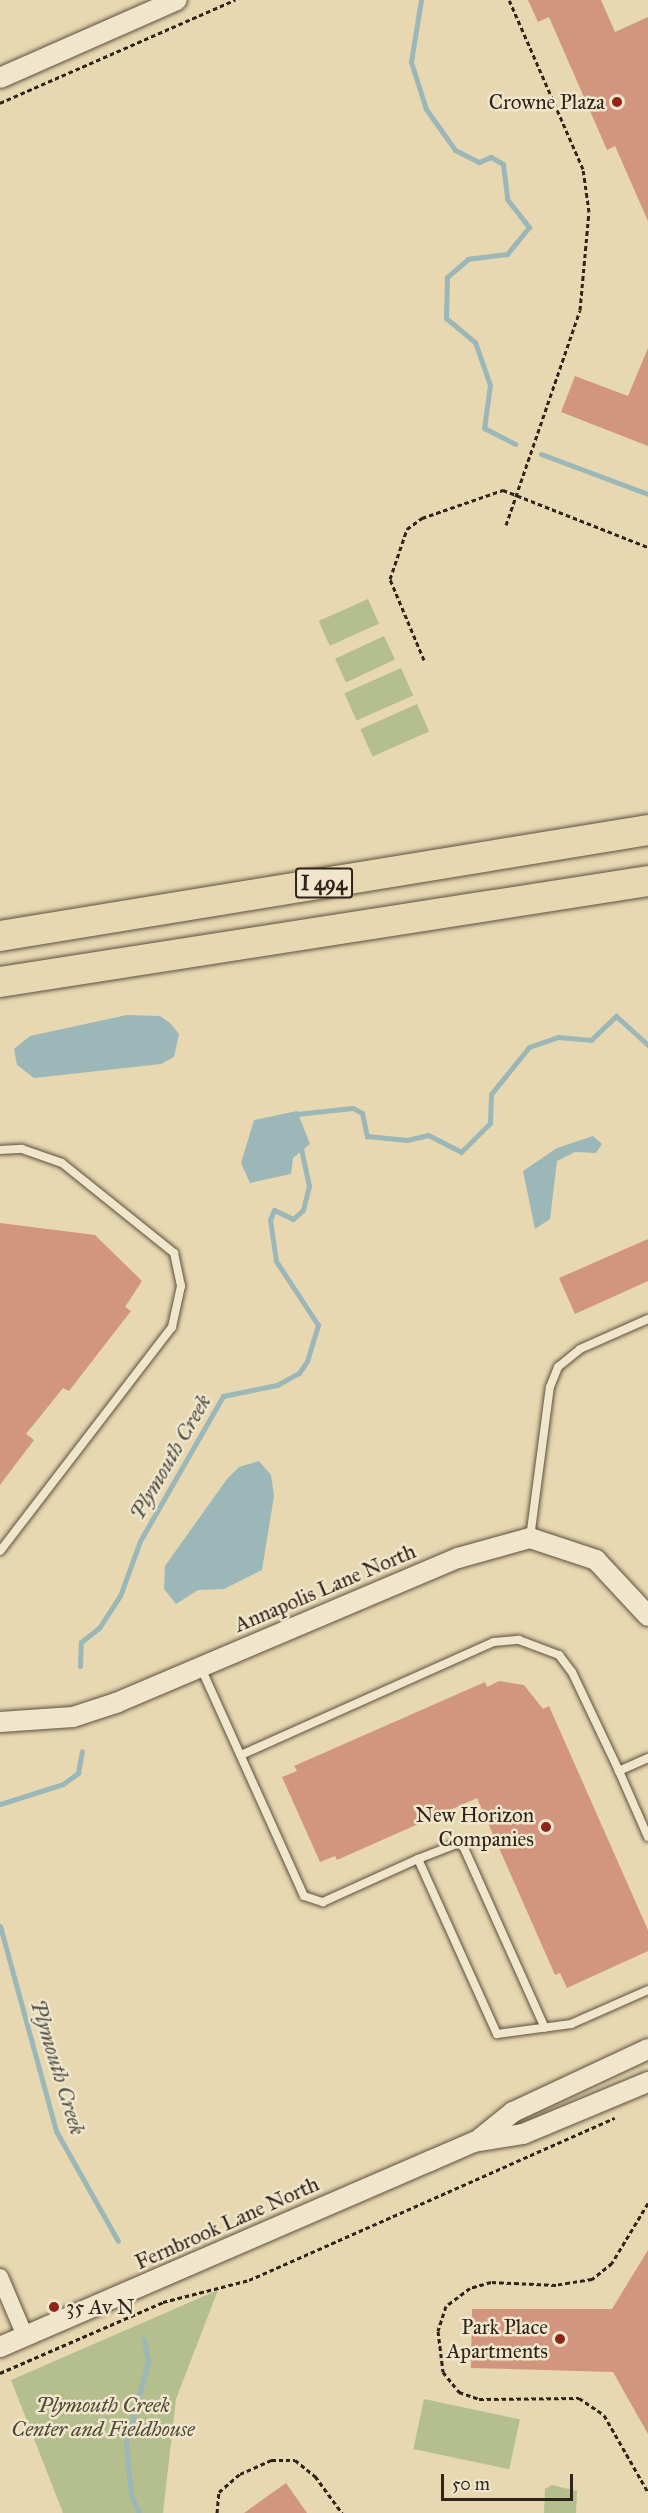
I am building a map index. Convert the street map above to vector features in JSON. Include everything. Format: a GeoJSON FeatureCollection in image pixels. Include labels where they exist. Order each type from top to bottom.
{"type":"FeatureCollection","features":[{"type":"Feature","properties":{"kind":"highway","name":"I 494"},"geometry":{"type":"LineString","coordinates":[[0,936],[648,830]]}},
{"type":"Feature","properties":{"kind":"highway","name":"I 494"},"geometry":{"type":"LineString","coordinates":[[0,982],[648,881]]}},
{"type":"Feature","properties":{"kind":"street"},"geometry":{"type":"LineString","coordinates":[[0,78],[177,0]]}},
{"type":"Feature","properties":{"kind":"street"},"geometry":{"type":"LineString","coordinates":[[530,1538],[596,1560],[648,1616]]}},
{"type":"Feature","properties":{"kind":"street","name":"Annapolis Lane North"},"geometry":{"type":"LineString","coordinates":[[0,1722],[74,1717],[201,1667],[458,1558],[530,1538]]}},
{"type":"Feature","properties":{"kind":"street","name":"Fernbrook Lane North"},"geometry":{"type":"LineString","coordinates":[[474,2142],[513,2112],[648,2049]]}},
{"type":"Feature","properties":{"kind":"street","name":"Fernbrook Lane North"},"geometry":{"type":"LineString","coordinates":[[0,2347],[474,2142],[523,2134],[648,2082]]}},
{"type":"Feature","properties":{"kind":"street"},"geometry":{"type":"LineString","coordinates":[[0,2277],[25,2336]]}},
{"type":"Feature","properties":{"kind":"lane"},"geometry":{"type":"LineString","coordinates":[[0,1150],[21,1149],[62,1163],[174,1253],[181,1286],[172,1327],[0,1551]]}},
{"type":"Feature","properties":{"kind":"lane"},"geometry":{"type":"LineString","coordinates":[[530,1538],[550,1387],[558,1367],[580,1349],[648,1319]]}},
{"type":"Feature","properties":{"kind":"lane"},"geometry":{"type":"LineString","coordinates":[[241,1755],[494,1642],[519,1640],[559,1655],[572,1672],[648,1837]]}},
{"type":"Feature","properties":{"kind":"lane"},"geometry":{"type":"LineString","coordinates":[[201,1667],[304,1896],[323,1902],[459,1843],[464,1848],[545,2028]]}},
{"type":"Feature","properties":{"kind":"lane"},"geometry":{"type":"LineString","coordinates":[[619,1771],[648,1758]]}},
{"type":"Feature","properties":{"kind":"lane"},"geometry":{"type":"LineString","coordinates":[[418,1859],[497,2034],[572,2024],[648,1990]]}},
{"type":"Feature","properties":{"kind":"path"},"geometry":{"type":"LineString","coordinates":[[0,103],[235,0]]}},
{"type":"Feature","properties":{"kind":"path"},"geometry":{"type":"LineString","coordinates":[[506,525],[580,310],[589,212],[583,169],[509,0]]}},
{"type":"Feature","properties":{"kind":"path"},"geometry":{"type":"LineString","coordinates":[[424,660],[390,579],[407,529],[422,518],[498,490],[648,547]]}},
{"type":"Feature","properties":{"kind":"path"},"geometry":{"type":"LineString","coordinates":[[0,2373],[163,2302],[249,2280],[618,2116]]}},
{"type":"Feature","properties":{"kind":"path"},"geometry":{"type":"LineString","coordinates":[[648,2203],[612,2263],[592,2279],[556,2285],[491,2282],[470,2288],[446,2306],[438,2331],[443,2372],[459,2392],[479,2399],[579,2398],[604,2415],[648,2492]]}},
{"type":"Feature","properties":{"kind":"path"},"geometry":{"type":"LineString","coordinates":[[217,2513],[219,2492],[240,2474],[271,2460],[295,2460],[315,2476],[342,2513]]}},
{"type":"Feature","properties":{"kind":"green space"},"geometry":{"type":"Polygon","coordinates":[[[368,599],[379,624],[330,646],[319,621],[368,599]]]}},
{"type":"Feature","properties":{"kind":"green space"},"geometry":{"type":"Polygon","coordinates":[[[384,636],[395,660],[346,682],[335,659],[384,636]]]}},
{"type":"Feature","properties":{"kind":"green space"},"geometry":{"type":"Polygon","coordinates":[[[401,668],[413,695],[357,721],[344,693],[401,668]]]}},
{"type":"Feature","properties":{"kind":"green space"},"geometry":{"type":"Polygon","coordinates":[[[417,704],[429,731],[373,757],[360,729],[417,704]]]}},
{"type":"Feature","properties":{"kind":"green space","name":"Plymouth Creek Center and Fieldhouse"},"geometry":{"type":"Polygon","coordinates":[[[218,2290],[176,2399],[163,2513],[63,2513],[11,2380],[218,2290]]]}},
{"type":"Feature","properties":{"kind":"green space"},"geometry":{"type":"Polygon","coordinates":[[[424,2399],[520,2419],[509,2469],[413,2449],[424,2399]]]}},
{"type":"Feature","properties":{"kind":"green space"},"geometry":{"type":"Polygon","coordinates":[[[552,2485],[577,2491],[576,2513],[544,2513],[545,2489],[552,2485]]]}},
{"type":"Feature","properties":{"kind":"water"},"geometry":{"type":"Polygon","coordinates":[[[127,1015],[160,1016],[170,1023],[179,1034],[174,1057],[161,1064],[34,1078],[17,1065],[14,1049],[30,1036],[127,1015]]]}},
{"type":"Feature","properties":{"kind":"water"},"geometry":{"type":"Polygon","coordinates":[[[297,1111],[310,1144],[293,1158],[291,1174],[250,1183],[241,1163],[254,1120],[297,1111]]]}},
{"type":"Feature","properties":{"kind":"water"},"geometry":{"type":"Polygon","coordinates":[[[593,1136],[602,1144],[596,1153],[575,1152],[557,1161],[550,1219],[535,1229],[523,1171],[557,1148],[593,1136]]]}},
{"type":"Feature","properties":{"kind":"water"},"geometry":{"type":"Polygon","coordinates":[[[259,1461],[271,1475],[274,1496],[262,1570],[224,1589],[198,1590],[176,1604],[164,1589],[165,1566],[227,1479],[239,1467],[259,1461]]]}},
{"type":"Feature","properties":{"kind":"building","name":"Crowne Plaza"},"geometry":{"type":"Polygon","coordinates":[[[528,0],[601,0],[615,32],[648,17],[648,221],[615,146],[607,150],[549,17],[538,22],[528,0]]]}},
{"type":"Feature","properties":{"kind":"building"},"geometry":{"type":"Polygon","coordinates":[[[648,348],[648,446],[561,412],[575,376],[628,396],[648,348]]]}},
{"type":"Feature","properties":{"kind":"building"},"geometry":{"type":"Polygon","coordinates":[[[0,1223],[95,1235],[142,1281],[125,1307],[131,1311],[69,1391],[63,1388],[26,1434],[34,1440],[0,1485],[0,1223]]]}},
{"type":"Feature","properties":{"kind":"building"},"geometry":{"type":"Polygon","coordinates":[[[648,1239],[648,1281],[575,1314],[559,1278],[648,1239]]]}},
{"type":"Feature","properties":{"kind":"building","name":"New Horizon Companies"},"geometry":{"type":"Polygon","coordinates":[[[499,1681],[524,1685],[543,1709],[549,1706],[648,1930],[648,1951],[567,1988],[560,1973],[555,1975],[477,1798],[337,1860],[335,1856],[320,1862],[282,1777],[297,1771],[294,1766],[485,1682],[487,1687],[499,1681]]]}},
{"type":"Feature","properties":{"kind":"building","name":"Park Place Apartments"},"geometry":{"type":"Polygon","coordinates":[[[648,2250],[648,2434],[613,2372],[471,2368],[472,2309],[612,2309],[648,2250]]]}},
{"type":"Feature","properties":{"kind":"building"},"geometry":{"type":"Polygon","coordinates":[[[286,2483],[307,2513],[244,2513],[286,2483]]]}},
{"type":"Feature","properties":{"kind":"waterway","name":"Plymouth Creek"},"geometry":{"type":"LineString","coordinates":[[421,0],[411,62],[426,109],[455,150],[479,162],[491,157],[503,164],[507,199],[529,227],[507,254],[468,259],[447,277],[446,318],[475,342],[490,385],[484,428],[515,444]]}},
{"type":"Feature","properties":{"kind":"waterway","name":"Plymouth Creek"},"geometry":{"type":"LineString","coordinates":[[541,454],[648,494]]}},
{"type":"Feature","properties":{"kind":"waterway","name":"Plymouth Creek"},"geometry":{"type":"LineString","coordinates":[[296,1114],[353,1108],[362,1113],[367,1136],[407,1140],[428,1135],[461,1152],[490,1123],[491,1094],[529,1047],[558,1037],[591,1040],[616,1016],[648,1045]]}},
{"type":"Feature","properties":{"kind":"waterway","name":"Plymouth Creek"},"geometry":{"type":"LineString","coordinates":[[80,1666],[81,1642],[99,1628],[120,1596],[140,1541],[223,1396],[277,1385],[299,1373],[307,1361],[318,1325],[276,1261],[270,1220],[274,1210],[293,1219],[303,1210],[309,1186],[301,1149]]}},
{"type":"Feature","properties":{"kind":"waterway","name":"Plymouth Creek"},"geometry":{"type":"LineString","coordinates":[[0,1804],[63,1784],[78,1773],[82,1751]]}},
{"type":"Feature","properties":{"kind":"waterway","name":"Plymouth Creek"},"geometry":{"type":"LineString","coordinates":[[0,1926],[56,2131],[118,2241]]}},
{"type":"Feature","properties":{"kind":"waterway","name":"Plymouth Creek"},"geometry":{"type":"LineString","coordinates":[[139,2513],[131,2495],[126,2444],[148,2362],[144,2339]]}},
{"type":"Feature","properties":{"kind":"place","name":"Crowne Plaza"},"geometry":{"type":"Point","coordinates":[617,102]}},
{"type":"Feature","properties":{"kind":"place","name":"New Horizon Companies"},"geometry":{"type":"Point","coordinates":[546,1827]}},
{"type":"Feature","properties":{"kind":"place","name":"35 Av N"},"geometry":{"type":"Point","coordinates":[54,2307]}},
{"type":"Feature","properties":{"kind":"place","name":"Park Place Apartments"},"geometry":{"type":"Point","coordinates":[560,2339]}}]}
